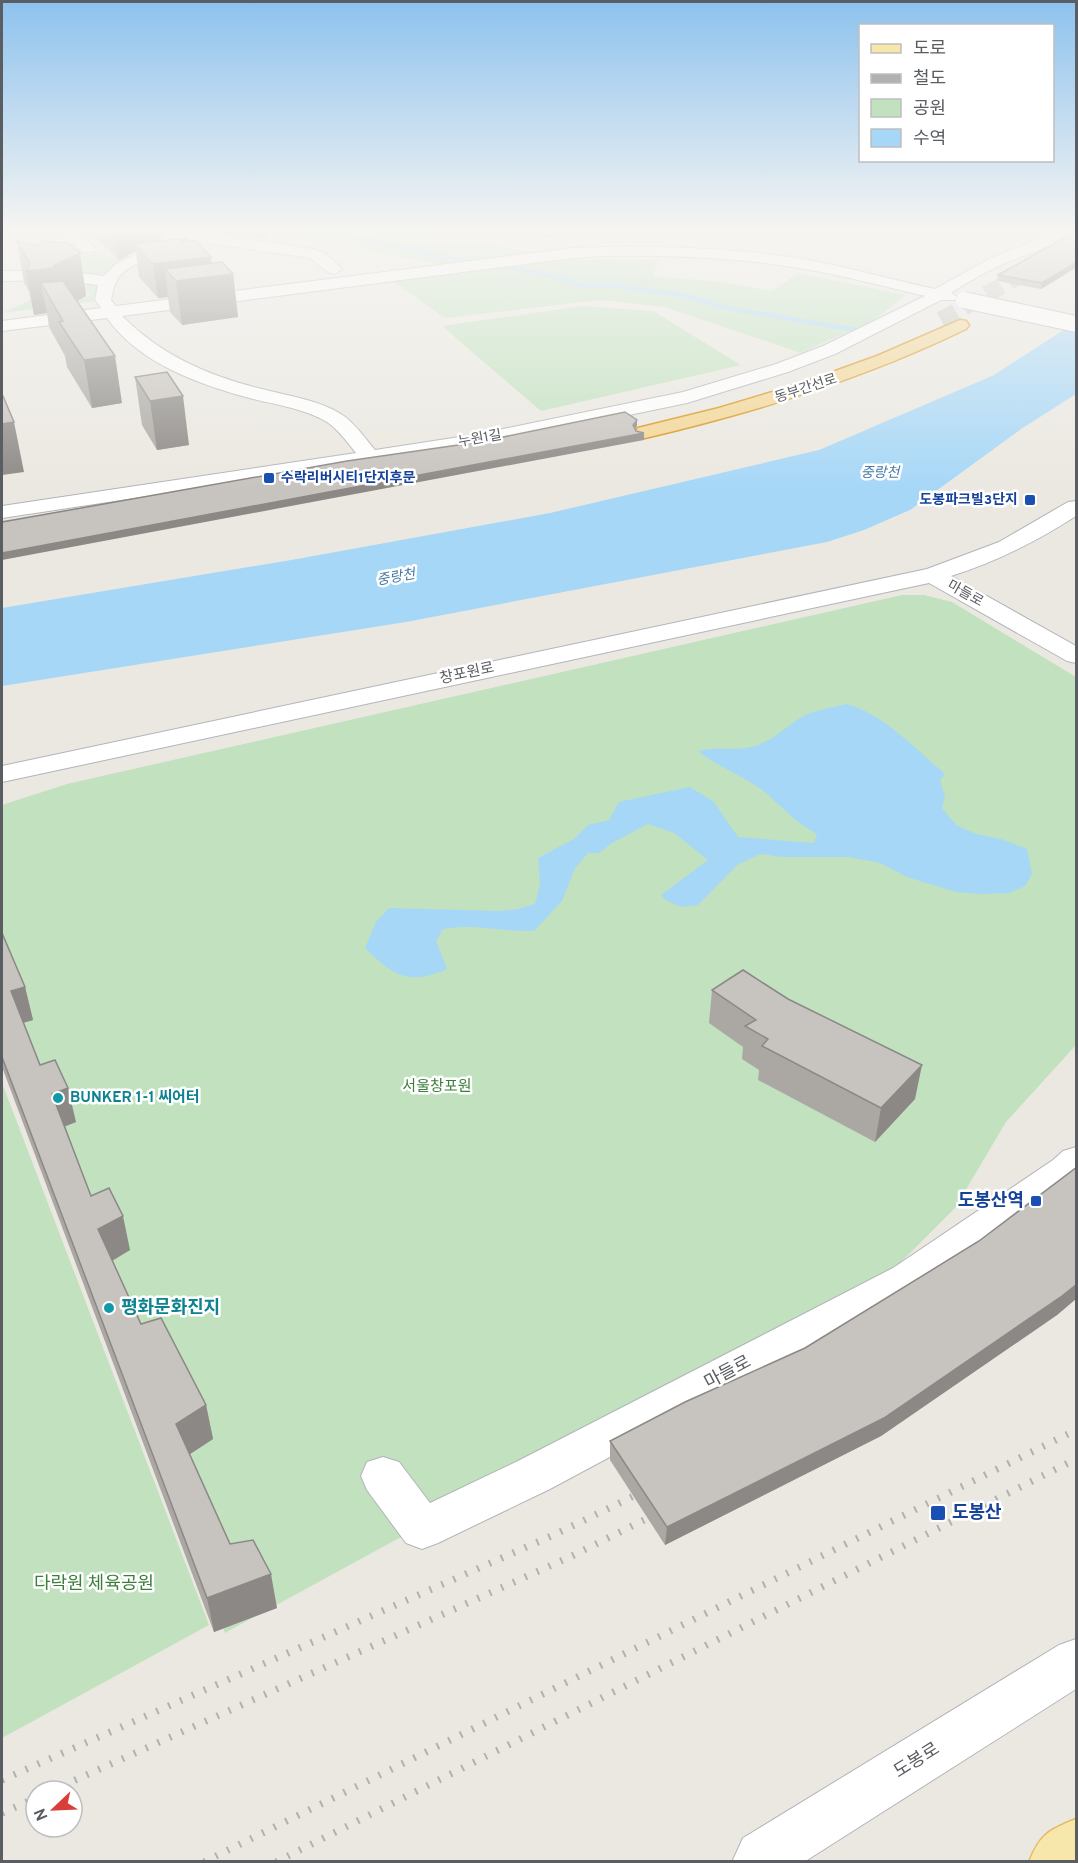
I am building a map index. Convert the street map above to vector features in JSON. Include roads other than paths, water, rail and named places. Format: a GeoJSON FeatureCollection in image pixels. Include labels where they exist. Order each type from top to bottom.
{"type":"FeatureCollection","features":[{"type":"Feature","properties":{"kind":"highway","name":"동부간선로"},"geometry":{"type":"LineString","coordinates":[[638,427],[753,405],[839,378],[908,350],[950,323]]}},
{"type":"Feature","properties":{"kind":"main road"},"geometry":{"type":"LineString","coordinates":[[1057,1862],[1077,1847]]}},
{"type":"Feature","properties":{"kind":"street"},"geometry":{"type":"LineString","coordinates":[[2,326],[80,316]]}},
{"type":"Feature","properties":{"kind":"street"},"geometry":{"type":"LineString","coordinates":[[115,316],[149,349],[168,360],[227,386],[302,406],[335,418],[370,457]]}},
{"type":"Feature","properties":{"kind":"street","name":"누원1길"},"geometry":{"type":"LineString","coordinates":[[2,512],[479,440],[687,397],[783,368],[829,350],[897,316]]}},
{"type":"Feature","properties":{"kind":"street"},"geometry":{"type":"LineString","coordinates":[[1039,316],[1077,324]]}},
{"type":"Feature","properties":{"kind":"street","name":"마들로"},"geometry":{"type":"LineString","coordinates":[[932,575],[968,564],[1009,546],[1050,525],[1077,507]]}},
{"type":"Feature","properties":{"kind":"street","name":"마들로"},"geometry":{"type":"LineString","coordinates":[[932,575],[1077,656]]}},
{"type":"Feature","properties":{"kind":"street","name":"창포원로"},"geometry":{"type":"LineString","coordinates":[[2,774],[932,575]]}},
{"type":"Feature","properties":{"kind":"street","name":"마들로"},"geometry":{"type":"LineString","coordinates":[[383,1476],[422,1529],[544,1470],[907,1279],[1071,1165]]}},
{"type":"Feature","properties":{"kind":"street","name":"도봉로"},"geometry":{"type":"LineString","coordinates":[[759,1862],[1077,1662]]}},
{"type":"Feature","properties":{"kind":"water","name":"중랑천"},"geometry":{"type":"Polygon","coordinates":[[[1076,322],[1076,394],[1021,429],[910,510],[864,530],[827,542],[406,622],[2,686],[2,608],[297,559],[550,513],[819,450],[994,375],[1076,322]]]}},
{"type":"Feature","properties":{"kind":"water"},"geometry":{"type":"Polygon","coordinates":[[[847,704],[887,724],[945,774],[940,780],[945,797],[942,808],[956,825],[976,834],[1001,839],[1027,849],[1032,874],[1025,886],[1009,893],[956,892],[907,877],[880,863],[849,857],[783,857],[760,854],[737,865],[698,905],[681,907],[661,895],[708,860],[674,833],[648,824],[612,843],[599,853],[588,853],[575,868],[562,901],[534,931],[478,927],[443,929],[436,941],[447,969],[422,977],[402,975],[393,971],[365,948],[376,922],[389,908],[499,911],[535,904],[540,885],[538,858],[574,839],[588,825],[609,820],[619,802],[690,787],[714,802],[738,837],[814,843],[817,834],[795,819],[762,790],[698,751],[758,745],[806,715],[847,704]]]}},
{"type":"Feature","properties":{"kind":"waterway"},"geometry":{"type":"LineString","coordinates":[[773,316],[856,330]]}},
{"type":"Feature","properties":{"kind":"tunnel"},"geometry":{"type":"LineString","coordinates":[[941,320],[948,316]]}},
{"type":"Feature","properties":{"kind":"railway"},"geometry":{"type":"LineString","coordinates":[[204,1862],[1076,1430]]}},
{"type":"Feature","properties":{"kind":"railway"},"geometry":{"type":"LineString","coordinates":[[276,1862],[1076,1459]]}},
{"type":"Feature","properties":{"kind":"railway"},"geometry":{"type":"LineString","coordinates":[[2,1780],[558,1533],[648,1489]]}},
{"type":"Feature","properties":{"kind":"railway"},"geometry":{"type":"LineString","coordinates":[[78,1779],[574,1555],[662,1511]]}},
{"type":"Feature","properties":{"kind":"railway"},"geometry":{"type":"LineString","coordinates":[[2,1813],[24,1803]]}},
{"type":"Feature","properties":{"kind":"place","name":"수락리버시티1단지후문"},"geometry":{"type":"Point","coordinates":[269,478]}},
{"type":"Feature","properties":{"kind":"place","name":"도봉파크빌3단지"},"geometry":{"type":"Point","coordinates":[1030,500]}},
{"type":"Feature","properties":{"kind":"place","name":"BUNKER 1-1 씨어터"},"geometry":{"type":"Point","coordinates":[58,1098]}},
{"type":"Feature","properties":{"kind":"place","name":"도봉산역"},"geometry":{"type":"Point","coordinates":[1036,1201]}},
{"type":"Feature","properties":{"kind":"place","name":"평화문화진지"},"geometry":{"type":"Point","coordinates":[109,1308]}},
{"type":"Feature","properties":{"kind":"place","name":"도봉산"},"geometry":{"type":"Point","coordinates":[938,1513]}},
{"type":"Feature","properties":{"kind":"park label","name":"서울창포원"},"geometry":{"type":"Point","coordinates":[437,1087]}},
{"type":"Feature","properties":{"kind":"park label","name":"다락원 체육공원"},"geometry":{"type":"Point","coordinates":[94,1584]}}]}
